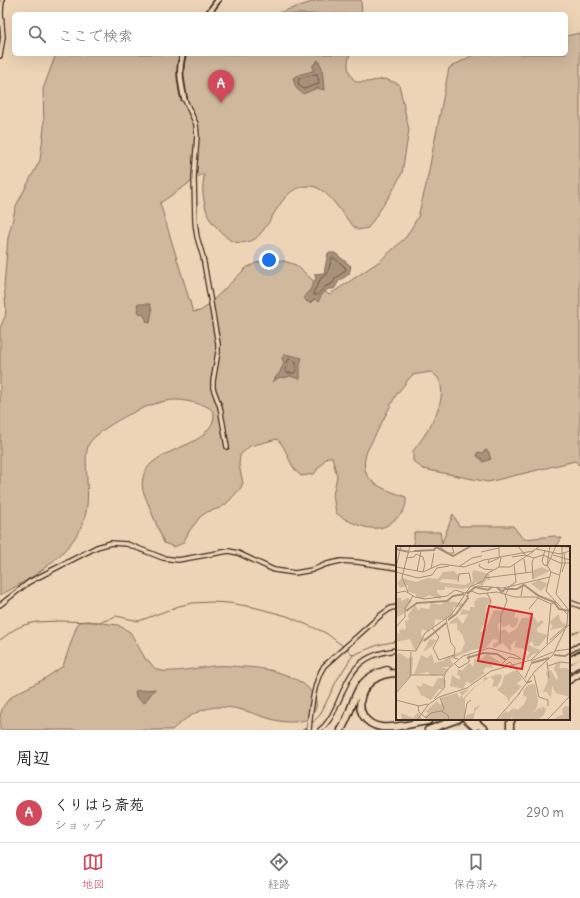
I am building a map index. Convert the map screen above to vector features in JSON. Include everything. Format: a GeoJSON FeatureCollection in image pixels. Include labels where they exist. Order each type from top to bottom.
{"type":"FeatureCollection","features":[{"type":"Feature","properties":{"kind":"highway"},"geometry":{"type":"LineString","coordinates":[[570,660],[580,655]]}},
{"type":"Feature","properties":{"kind":"highway"},"geometry":{"type":"LineString","coordinates":[[570,667],[580,662]]}},
{"type":"Feature","properties":{"kind":"highway"},"geometry":{"type":"LineString","coordinates":[[341,730],[353,700],[360,687],[368,677],[388,669],[396,669]]}},
{"type":"Feature","properties":{"kind":"highway"},"geometry":{"type":"LineString","coordinates":[[396,673],[376,677],[365,688],[360,698],[360,704],[365,716],[369,721],[381,727],[392,727],[430,720]]}},
{"type":"Feature","properties":{"kind":"highway"},"geometry":{"type":"LineString","coordinates":[[570,679],[580,673]]}},
{"type":"Feature","properties":{"kind":"highway"},"geometry":{"type":"LineString","coordinates":[[402,730],[430,720]]}},
{"type":"Feature","properties":{"kind":"highway"},"geometry":{"type":"LineString","coordinates":[[428,730],[455,720]]}},
{"type":"Feature","properties":{"kind":"highway"},"geometry":{"type":"LineString","coordinates":[[467,720],[480,729]]}},
{"type":"Feature","properties":{"kind":"highway"},"geometry":{"type":"LineString","coordinates":[[473,720],[480,729]]}},
{"type":"Feature","properties":{"kind":"highway"},"geometry":{"type":"LineString","coordinates":[[510,730],[512,720]]}},
{"type":"Feature","properties":{"kind":"street"},"geometry":{"type":"LineString","coordinates":[[0,56],[3,38],[1,13],[2,0]]}},
{"type":"Feature","properties":{"kind":"street"},"geometry":{"type":"LineString","coordinates":[[209,12],[218,0]]}},
{"type":"Feature","properties":{"kind":"street"},"geometry":{"type":"LineString","coordinates":[[182,56],[180,62],[180,80],[184,98],[196,124],[197,136],[194,177],[195,222],[218,344],[213,388],[220,408],[227,447]]}},
{"type":"Feature","properties":{"kind":"street"},"geometry":{"type":"LineString","coordinates":[[0,605],[29,582],[97,547],[111,544],[126,544],[163,558],[178,560],[229,551],[238,553],[274,570],[295,573],[312,570],[327,564],[341,561],[396,568]]}},
{"type":"Feature","properties":{"kind":"street"},"geometry":{"type":"LineString","coordinates":[[570,602],[580,606]]}},
{"type":"Feature","properties":{"kind":"street"},"geometry":{"type":"LineString","coordinates":[[309,730],[309,722],[316,687],[321,670],[381,615],[396,606]]}},
{"type":"Feature","properties":{"kind":"street"},"geometry":{"type":"LineString","coordinates":[[570,650],[580,645]]}},
{"type":"Feature","properties":{"kind":"street"},"geometry":{"type":"LineString","coordinates":[[320,730],[331,717],[350,675],[356,667],[373,656],[396,650]]}},
{"type":"Feature","properties":{"kind":"shaded area"},"geometry":{"type":"Polygon","coordinates":[[[318,0],[361,0],[362,12],[281,12],[318,0]]]}},
{"type":"Feature","properties":{"kind":"shaded area"},"geometry":{"type":"Polygon","coordinates":[[[580,33],[580,466],[575,461],[488,482],[423,469],[413,461],[413,451],[430,427],[435,417],[441,396],[441,387],[437,377],[431,372],[412,375],[396,395],[367,451],[365,462],[365,470],[368,477],[374,483],[389,491],[406,497],[406,503],[403,511],[389,524],[380,528],[360,526],[336,513],[333,495],[337,476],[332,457],[327,457],[314,474],[301,476],[293,467],[284,448],[277,439],[250,446],[240,455],[239,465],[243,483],[240,489],[226,504],[220,508],[207,512],[200,517],[190,530],[183,543],[174,547],[164,543],[143,491],[143,479],[146,469],[162,456],[203,435],[210,427],[214,416],[211,409],[202,405],[181,400],[165,401],[130,414],[117,421],[97,435],[90,442],[86,455],[88,492],[87,508],[85,518],[77,535],[69,546],[48,565],[24,582],[0,595],[0,328],[5,317],[6,308],[4,286],[8,238],[16,206],[40,160],[44,128],[43,89],[55,56],[350,56],[348,69],[356,82],[385,79],[399,84],[409,130],[402,173],[392,192],[368,228],[358,230],[346,218],[329,196],[322,190],[307,186],[298,188],[285,198],[265,228],[255,239],[238,243],[232,241],[222,233],[209,218],[203,194],[204,173],[160,203],[193,312],[200,311],[206,307],[246,268],[256,263],[268,260],[284,261],[296,265],[329,295],[380,261],[406,237],[418,217],[426,185],[449,68],[471,56],[568,56],[568,36],[580,33]]]}},
{"type":"Feature","properties":{"kind":"shaded area"},"geometry":{"type":"Polygon","coordinates":[[[453,514],[459,526],[513,526],[523,539],[555,536],[562,538],[557,546],[414,546],[414,532],[440,532],[442,543],[453,514]]]}},
{"type":"Feature","properties":{"kind":"shaded area"},"geometry":{"type":"Polygon","coordinates":[[[87,621],[118,625],[130,632],[146,660],[148,660],[156,669],[161,671],[224,666],[252,667],[274,671],[296,679],[305,685],[312,692],[316,701],[316,708],[308,719],[297,722],[276,720],[235,708],[216,707],[195,713],[172,730],[0,730],[0,716],[3,707],[8,700],[15,694],[44,679],[63,666],[79,622],[87,621]]]}},
{"type":"Feature","properties":{"kind":"water"},"geometry":{"type":"Polygon","coordinates":[[[318,60],[322,68],[324,90],[317,88],[303,94],[296,88],[293,78],[313,71],[313,65],[318,60]]]}},
{"type":"Feature","properties":{"kind":"water"},"geometry":{"type":"Polygon","coordinates":[[[328,253],[335,253],[351,266],[349,274],[339,281],[334,289],[328,289],[321,296],[318,302],[315,299],[310,303],[306,301],[304,296],[310,290],[316,278],[314,274],[324,273],[328,253]]]}},
{"type":"Feature","properties":{"kind":"water"},"geometry":{"type":"Polygon","coordinates":[[[137,304],[150,304],[152,311],[150,323],[147,322],[144,315],[139,313],[137,304]]]}},
{"type":"Feature","properties":{"kind":"water"},"geometry":{"type":"Polygon","coordinates":[[[285,354],[302,358],[300,364],[300,379],[290,376],[284,378],[280,377],[272,382],[280,372],[284,363],[282,358],[285,354]]]}},
{"type":"Feature","properties":{"kind":"water"},"geometry":{"type":"Polygon","coordinates":[[[486,450],[489,452],[491,459],[483,462],[477,455],[478,452],[482,453],[486,450]]]}},
{"type":"Feature","properties":{"kind":"water"},"geometry":{"type":"Polygon","coordinates":[[[155,689],[144,703],[136,697],[135,691],[155,689]]]}},
{"type":"Feature","properties":{"kind":"waterway"},"geometry":{"type":"LineString","coordinates":[[0,640],[15,629],[36,622],[99,622],[116,616],[139,621],[179,606],[192,603],[211,602],[253,607],[287,616],[326,633],[343,646]]}},
{"type":"Feature","properties":{"kind":"waterway"},"geometry":{"type":"LineString","coordinates":[[570,634],[580,631]]}},
{"type":"Feature","properties":{"kind":"waterway"},"geometry":{"type":"LineString","coordinates":[[311,724],[320,715],[337,680],[353,655],[378,645],[396,641]]}},
{"type":"Feature","properties":{"kind":"waterway"},"geometry":{"type":"LineString","coordinates":[[346,648],[353,655]]}},
{"type":"Feature","properties":{"kind":"waterway"},"geometry":{"type":"LineString","coordinates":[[302,730],[309,726]]}},
{"type":"Feature","properties":{"kind":"place","name":"くりはら斎苑"},"geometry":{"type":"Point","coordinates":[221,103]}}]}
